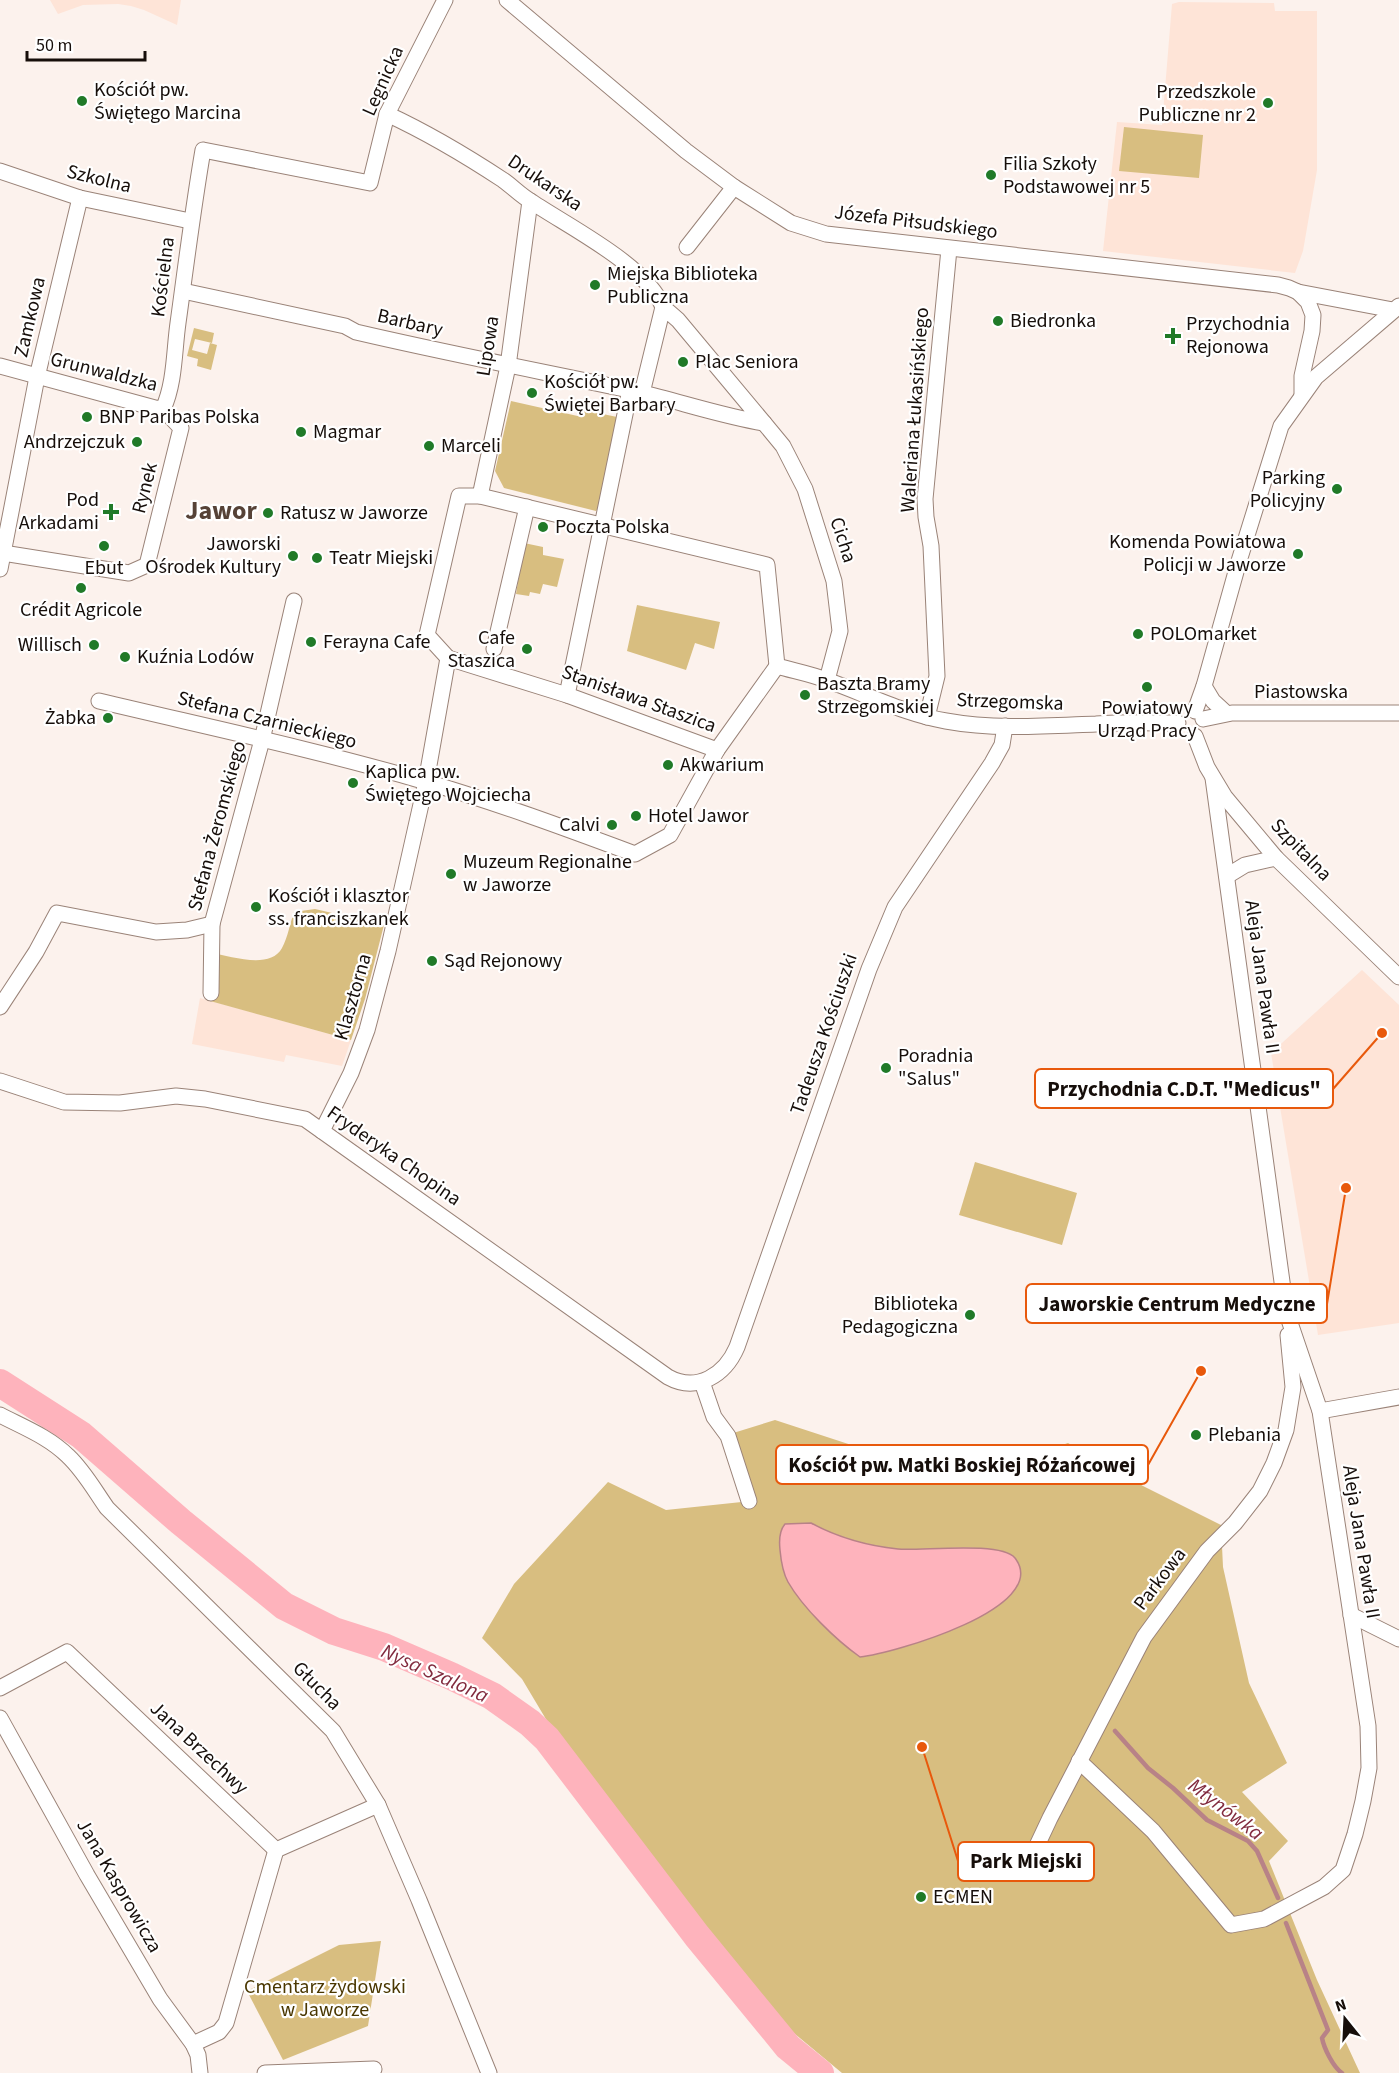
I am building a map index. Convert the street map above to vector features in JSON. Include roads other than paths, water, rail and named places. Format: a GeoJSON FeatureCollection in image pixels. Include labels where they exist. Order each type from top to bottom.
{"type":"FeatureCollection","features":[{"type":"Feature","properties":{"kind":"street","name":"Legnicka"},"geometry":{"type":"LineString","coordinates":[[203,150],[370,183],[387,114],[445,0]]}},
{"type":"Feature","properties":{"kind":"street","name":"Józefa Piłsudskiego"},"geometry":{"type":"LineString","coordinates":[[507,0],[686,151],[791,223],[826,234],[1278,285],[1298,292],[1396,308]]}},
{"type":"Feature","properties":{"kind":"street","name":"Drukarska"},"geometry":{"type":"LineString","coordinates":[[387,114],[436,137],[621,260],[655,293],[663,307]]}},
{"type":"Feature","properties":{"kind":"street","name":"Kościelna"},"geometry":{"type":"LineString","coordinates":[[164,409],[173,366],[190,221],[203,150]]}},
{"type":"Feature","properties":{"kind":"street","name":"Szkolna"},"geometry":{"type":"LineString","coordinates":[[0,171],[80,198],[190,221]]}},
{"type":"Feature","properties":{"kind":"street"},"geometry":{"type":"LineString","coordinates":[[687,247],[734,186]]}},
{"type":"Feature","properties":{"kind":"street","name":"Zamkowa"},"geometry":{"type":"LineString","coordinates":[[0,569],[37,377],[80,198]]}},
{"type":"Feature","properties":{"kind":"street","name":"Lipowa"},"geometry":{"type":"LineString","coordinates":[[480,496],[508,366],[530,201]]}},
{"type":"Feature","properties":{"kind":"street","name":"Waleriana Łukasińskiego"},"geometry":{"type":"LineString","coordinates":[[927,717],[937,676],[931,546],[925,499],[949,249]]}},
{"type":"Feature","properties":{"kind":"street","name":"Barbary"},"geometry":{"type":"LineString","coordinates":[[183,291],[345,326],[356,333],[636,392]]}},
{"type":"Feature","properties":{"kind":"street"},"geometry":{"type":"LineString","coordinates":[[1298,292],[1308,302],[1313,315],[1312,331],[1302,376],[1302,395]]}},
{"type":"Feature","properties":{"kind":"street"},"geometry":{"type":"LineString","coordinates":[[567,695],[601,525],[636,392],[663,307],[678,320],[764,423]]}},
{"type":"Feature","properties":{"kind":"street"},"geometry":{"type":"LineString","coordinates":[[1199,715],[1185,712],[1179,718],[1178,723],[1185,735],[1195,736],[1203,729],[1199,715],[1204,686],[1278,432],[1316,377],[1396,308]]}},
{"type":"Feature","properties":{"kind":"street","name":"Grunwaldzka"},"geometry":{"type":"LineString","coordinates":[[0,366],[164,409]]}},
{"type":"Feature","properties":{"kind":"street"},"geometry":{"type":"LineString","coordinates":[[636,392],[726,416],[764,423]]}},
{"type":"Feature","properties":{"kind":"street","name":"Rynek"},"geometry":{"type":"LineString","coordinates":[[3,553],[129,573],[147,565],[181,428],[164,409]]}},
{"type":"Feature","properties":{"kind":"street","name":"Cicha"},"geometry":{"type":"LineString","coordinates":[[764,423],[783,446],[805,489],[834,581],[840,631],[827,680]]}},
{"type":"Feature","properties":{"kind":"street"},"geometry":{"type":"LineString","coordinates":[[448,658],[427,635],[459,496],[480,496],[767,565],[777,666]]}},
{"type":"Feature","properties":{"kind":"street"},"geometry":{"type":"LineString","coordinates":[[494,649],[527,507]]}},
{"type":"Feature","properties":{"kind":"street","name":"Stefana Żeromskiego"},"geometry":{"type":"LineString","coordinates":[[211,993],[212,924],[262,740],[294,601]]}},
{"type":"Feature","properties":{"kind":"street","name":"Stanisława Staszica"},"geometry":{"type":"LineString","coordinates":[[448,658],[567,695],[717,750],[777,666]]}},
{"type":"Feature","properties":{"kind":"street","name":"Klasztorna"},"geometry":{"type":"LineString","coordinates":[[322,1131],[351,1073],[368,1030],[426,782],[448,658]]}},
{"type":"Feature","properties":{"kind":"street","name":"Strzegomska"},"geometry":{"type":"LineString","coordinates":[[777,666],[827,680],[927,717],[948,722],[1005,726],[1178,723]]}},
{"type":"Feature","properties":{"kind":"street"},"geometry":{"type":"LineString","coordinates":[[1204,686],[1213,701],[1226,713]]}},
{"type":"Feature","properties":{"kind":"street","name":"Stefana Czarnieckiego"},"geometry":{"type":"LineString","coordinates":[[99,701],[309,750],[426,782],[635,854],[670,835],[717,750]]}},
{"type":"Feature","properties":{"kind":"street","name":"Piastowska"},"geometry":{"type":"LineString","coordinates":[[1199,715],[1399,713]]}},
{"type":"Feature","properties":{"kind":"street","name":"Tadeusza Kościuszki"},"geometry":{"type":"LineString","coordinates":[[702,1382],[718,1374],[729,1363],[737,1347],[884,931],[902,897],[992,764],[1002,745],[1005,726]]}},
{"type":"Feature","properties":{"kind":"street","name":"Szpitalna"},"geometry":{"type":"LineString","coordinates":[[1195,736],[1213,778],[1225,797],[1276,858],[1399,977]]}},
{"type":"Feature","properties":{"kind":"street","name":"Aleja Jana Pawła II"},"geometry":{"type":"LineString","coordinates":[[1079,1761],[1153,1831],[1231,1925],[1264,1919],[1324,1887],[1343,1870],[1355,1834],[1369,1768],[1368,1726],[1320,1411],[1286,1311],[1213,778]]}},
{"type":"Feature","properties":{"kind":"street","name":"Aleja Jana Pawła II"},"geometry":{"type":"LineString","coordinates":[[1227,876],[1245,865],[1276,858]]}},
{"type":"Feature","properties":{"kind":"street"},"geometry":{"type":"LineString","coordinates":[[0,1007],[36,952],[57,913],[156,932],[187,930],[212,924]]}},
{"type":"Feature","properties":{"kind":"street","name":"Fryderyka Chopina"},"geometry":{"type":"LineString","coordinates":[[0,1081],[64,1102],[120,1103],[176,1096],[205,1099],[299,1117],[322,1131],[668,1377],[680,1382],[702,1382]]}},
{"type":"Feature","properties":{"kind":"street","name":"Parkowa"},"geometry":{"type":"LineString","coordinates":[[1026,1869],[1144,1637],[1207,1551],[1235,1523],[1260,1491],[1274,1463],[1286,1430],[1293,1387],[1286,1311]]}},
{"type":"Feature","properties":{"kind":"street"},"geometry":{"type":"LineString","coordinates":[[702,1382],[714,1417],[728,1436],[748,1500]]}},
{"type":"Feature","properties":{"kind":"street"},"geometry":{"type":"LineString","coordinates":[[1320,1411],[1399,1397]]}},
{"type":"Feature","properties":{"kind":"street","name":"Głucha"},"geometry":{"type":"LineString","coordinates":[[0,1415],[53,1443],[69,1456],[107,1508],[333,1731],[378,1805],[489,2073]]}},
{"type":"Feature","properties":{"kind":"street"},"geometry":{"type":"LineString","coordinates":[[1351,1615],[1399,1639]]}},
{"type":"Feature","properties":{"kind":"street","name":"Jana Brzechwy"},"geometry":{"type":"LineString","coordinates":[[0,1688],[67,1652],[276,1850]]}},
{"type":"Feature","properties":{"kind":"street","name":"Jana Kasprowicza"},"geometry":{"type":"LineString","coordinates":[[0,1718],[153,1988],[193,2044],[198,2055],[200,2073]]}},
{"type":"Feature","properties":{"kind":"street"},"geometry":{"type":"LineString","coordinates":[[193,2044],[219,2032],[226,2023],[276,1850],[378,1805]]}},
{"type":"Feature","properties":{"kind":"street"},"geometry":{"type":"LineString","coordinates":[[265,2073],[374,2069]]}},
{"type":"Feature","properties":{"kind":"waterway","name":"Nysa Szalona"},"geometry":{"type":"LineString","coordinates":[[0,1383],[81,1435],[181,1522],[284,1606],[334,1631],[384,1647],[451,1676],[492,1696],[530,1723],[547,1739],[697,1936],[788,2047],[820,2073]]}},
{"type":"Feature","properties":{"kind":"waterway","name":"Młynówka"},"geometry":{"type":"LineString","coordinates":[[1115,1731],[1148,1768],[1207,1820],[1248,1841],[1257,1851],[1278,1898]]}},
{"type":"Feature","properties":{"kind":"waterway","name":"Młynówka"},"geometry":{"type":"LineString","coordinates":[[1286,1923],[1328,2030],[1322,2038],[1325,2047],[1332,2062],[1342,2073]]}},
{"type":"Feature","properties":{"kind":"place","name":"Kościół pw. Świętego Marcina"},"geometry":{"type":"Point","coordinates":[82,101]}},
{"type":"Feature","properties":{"kind":"place","name":"Przedszkole Publiczne nr 2"},"geometry":{"type":"Point","coordinates":[1268,103]}},
{"type":"Feature","properties":{"kind":"place","name":"Filia Szkoły Podstawowej nr 5"},"geometry":{"type":"Point","coordinates":[991,175]}},
{"type":"Feature","properties":{"kind":"place","name":"Miejska Biblioteka Publiczna"},"geometry":{"type":"Point","coordinates":[595,285]}},
{"type":"Feature","properties":{"kind":"place","name":"Biedronka"},"geometry":{"type":"Point","coordinates":[998,321]}},
{"type":"Feature","properties":{"kind":"place","name":"Przychodnia Rejonowa"},"geometry":{"type":"Point","coordinates":[1173,336]}},
{"type":"Feature","properties":{"kind":"place","name":"Plac Seniora"},"geometry":{"type":"Point","coordinates":[683,362]}},
{"type":"Feature","properties":{"kind":"place","name":"Kościół pw. Świętej Barbary"},"geometry":{"type":"Point","coordinates":[532,393]}},
{"type":"Feature","properties":{"kind":"place","name":"BNP Paribas Polska"},"geometry":{"type":"Point","coordinates":[87,417]}},
{"type":"Feature","properties":{"kind":"place","name":"Magmar"},"geometry":{"type":"Point","coordinates":[301,432]}},
{"type":"Feature","properties":{"kind":"place","name":"Andrzejczuk"},"geometry":{"type":"Point","coordinates":[137,442]}},
{"type":"Feature","properties":{"kind":"place","name":"Marceli"},"geometry":{"type":"Point","coordinates":[429,446]}},
{"type":"Feature","properties":{"kind":"place","name":"Parking Policyjny"},"geometry":{"type":"Point","coordinates":[1337,489]}},
{"type":"Feature","properties":{"kind":"place","name":"Pod Arkadami"},"geometry":{"type":"Point","coordinates":[111,512]}},
{"type":"Feature","properties":{"kind":"place","name":"Ratusz w Jaworze"},"geometry":{"type":"Point","coordinates":[268,513]}},
{"type":"Feature","properties":{"kind":"place","name":"Poczta Polska"},"geometry":{"type":"Point","coordinates":[543,527]}},
{"type":"Feature","properties":{"kind":"place","name":"Ebut"},"geometry":{"type":"Point","coordinates":[104,546]}},
{"type":"Feature","properties":{"kind":"place","name":"Komenda Powiatowa Policji w Jaworze"},"geometry":{"type":"Point","coordinates":[1298,554]}},
{"type":"Feature","properties":{"kind":"place","name":"Jaworski Ośrodek Kultury"},"geometry":{"type":"Point","coordinates":[293,556]}},
{"type":"Feature","properties":{"kind":"place","name":"Teatr Miejski"},"geometry":{"type":"Point","coordinates":[317,558]}},
{"type":"Feature","properties":{"kind":"place","name":"Crédit Agricole"},"geometry":{"type":"Point","coordinates":[81,588]}},
{"type":"Feature","properties":{"kind":"place","name":"POLOmarket"},"geometry":{"type":"Point","coordinates":[1138,634]}},
{"type":"Feature","properties":{"kind":"place","name":"Ferayna Cafe"},"geometry":{"type":"Point","coordinates":[311,642]}},
{"type":"Feature","properties":{"kind":"place","name":"Willisch"},"geometry":{"type":"Point","coordinates":[94,645]}},
{"type":"Feature","properties":{"kind":"place","name":"Cafe Staszica"},"geometry":{"type":"Point","coordinates":[527,649]}},
{"type":"Feature","properties":{"kind":"place","name":"Kuźnia Lodów"},"geometry":{"type":"Point","coordinates":[125,657]}},
{"type":"Feature","properties":{"kind":"place","name":"Powiatowy Urząd Pracy"},"geometry":{"type":"Point","coordinates":[1147,687]}},
{"type":"Feature","properties":{"kind":"place","name":"Baszta Bramy Strzegomskiej"},"geometry":{"type":"Point","coordinates":[805,695]}},
{"type":"Feature","properties":{"kind":"place","name":"Żabka"},"geometry":{"type":"Point","coordinates":[108,718]}},
{"type":"Feature","properties":{"kind":"place","name":"Akwarium"},"geometry":{"type":"Point","coordinates":[668,765]}},
{"type":"Feature","properties":{"kind":"place","name":"Kaplica pw. Świętego Wojciecha"},"geometry":{"type":"Point","coordinates":[353,783]}},
{"type":"Feature","properties":{"kind":"place","name":"Hotel Jawor"},"geometry":{"type":"Point","coordinates":[636,816]}},
{"type":"Feature","properties":{"kind":"place","name":"Calvi"},"geometry":{"type":"Point","coordinates":[612,825]}},
{"type":"Feature","properties":{"kind":"place","name":"Muzeum Regionalne w Jaworze"},"geometry":{"type":"Point","coordinates":[451,874]}},
{"type":"Feature","properties":{"kind":"place","name":"Kościół i klasztor ss. franciszkanek"},"geometry":{"type":"Point","coordinates":[256,907]}},
{"type":"Feature","properties":{"kind":"place","name":"Sąd Rejonowy"},"geometry":{"type":"Point","coordinates":[432,961]}},
{"type":"Feature","properties":{"kind":"place","name":"Przychodnia C.D.T. \"Medicus\""},"geometry":{"type":"Point","coordinates":[1382,1033]}},
{"type":"Feature","properties":{"kind":"place","name":"Poradnia \"Salus\""},"geometry":{"type":"Point","coordinates":[886,1068]}},
{"type":"Feature","properties":{"kind":"place","name":"Jaworskie Centrum Medyczne"},"geometry":{"type":"Point","coordinates":[1346,1188]}},
{"type":"Feature","properties":{"kind":"place","name":"Biblioteka Pedagogiczna"},"geometry":{"type":"Point","coordinates":[970,1315]}},
{"type":"Feature","properties":{"kind":"place","name":"Kościół pw. Matki Boskiej Różańcowej"},"geometry":{"type":"Point","coordinates":[1201,1371]}},
{"type":"Feature","properties":{"kind":"place","name":"Plebania"},"geometry":{"type":"Point","coordinates":[1196,1435]}},
{"type":"Feature","properties":{"kind":"place","name":"Park Miejski"},"geometry":{"type":"Point","coordinates":[922,1747]}},
{"type":"Feature","properties":{"kind":"place","name":"ECMEN"},"geometry":{"type":"Point","coordinates":[921,1897]}},
{"type":"Feature","properties":{"kind":"district","name":"Jawor"},"geometry":{"type":"Point","coordinates":[221,510]}},
{"type":"Feature","properties":{"kind":"park label","name":"Cmentarz żydowski w Jaworze"},"geometry":{"type":"Point","coordinates":[325,1998]}}]}
